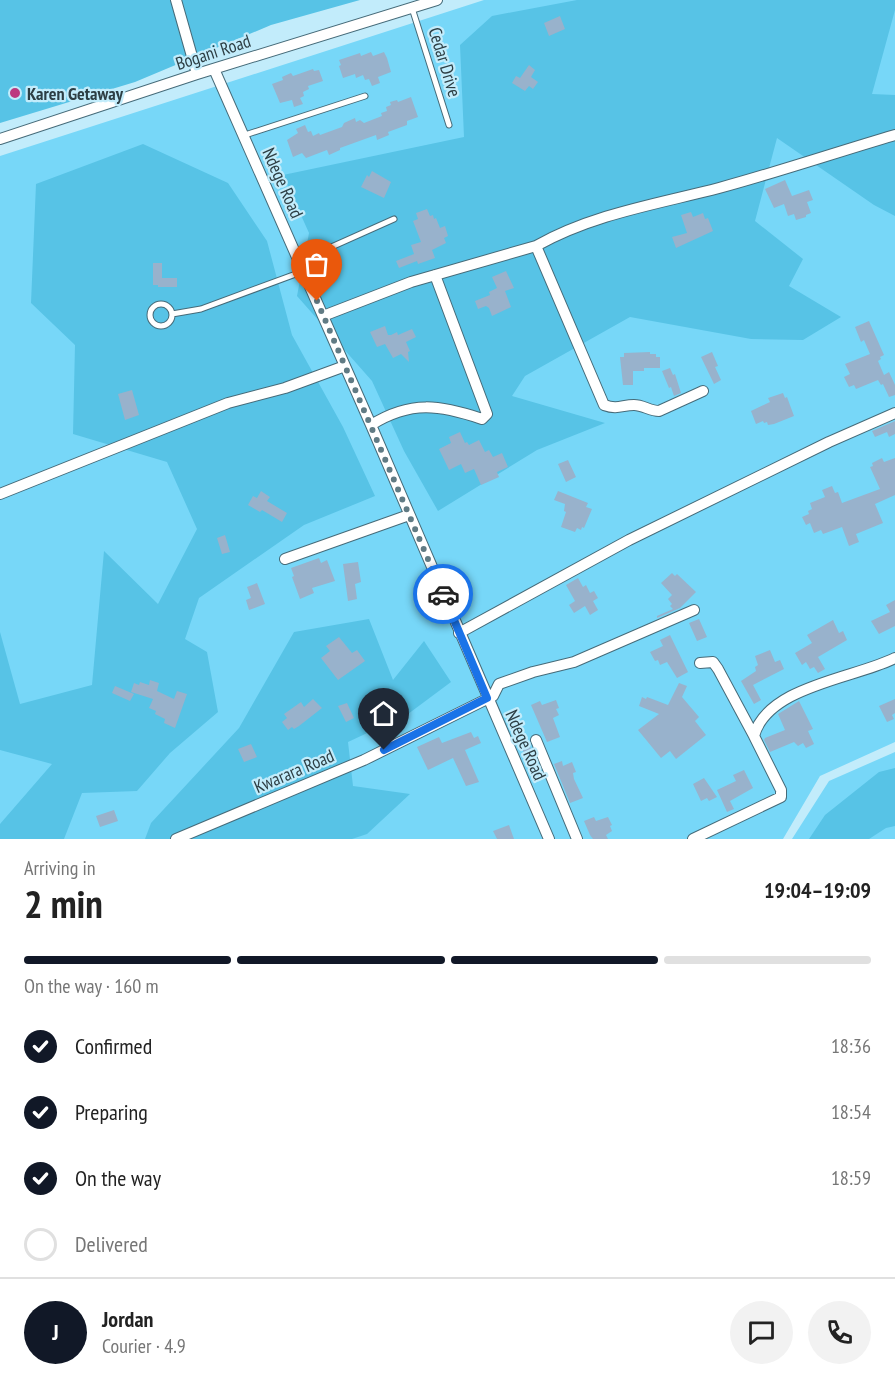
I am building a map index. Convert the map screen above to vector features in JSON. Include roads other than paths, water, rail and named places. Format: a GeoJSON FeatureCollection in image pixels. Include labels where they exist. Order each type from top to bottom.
{"type":"FeatureCollection","features":[{"type":"Feature","properties":{"kind":"street"},"geometry":{"type":"LineString","coordinates":[[176,0],[197,74]]}},
{"type":"Feature","properties":{"kind":"street","name":"Bogani Road"},"geometry":{"type":"LineString","coordinates":[[0,139],[197,74],[437,0]]}},
{"type":"Feature","properties":{"kind":"street","name":"Ndege Road"},"geometry":{"type":"LineString","coordinates":[[214,69],[302,266],[549,839]]}},
{"type":"Feature","properties":{"kind":"street"},"geometry":{"type":"LineString","coordinates":[[323,316],[411,282],[536,246],[552,237],[606,216],[721,187],[895,135]]}},
{"type":"Feature","properties":{"kind":"street"},"geometry":{"type":"LineString","coordinates":[[536,246],[604,405],[620,408],[636,405],[659,411],[703,391]]}},
{"type":"Feature","properties":{"kind":"street"},"geometry":{"type":"LineString","coordinates":[[371,425],[381,418],[423,406],[452,410],[482,419],[487,414],[435,275]]}},
{"type":"Feature","properties":{"kind":"street"},"geometry":{"type":"LineString","coordinates":[[0,494],[228,403],[285,388],[345,366]]}},
{"type":"Feature","properties":{"kind":"street"},"geometry":{"type":"LineString","coordinates":[[459,633],[630,540],[829,442],[895,413]]}},
{"type":"Feature","properties":{"kind":"street"},"geometry":{"type":"LineString","coordinates":[[285,559],[409,515]]}},
{"type":"Feature","properties":{"kind":"street","name":"Kwarara Road"},"geometry":{"type":"LineString","coordinates":[[176,839],[190,836],[363,760],[493,696],[499,684],[533,672],[574,662],[694,610]]}},
{"type":"Feature","properties":{"kind":"street"},"geometry":{"type":"LineString","coordinates":[[754,736],[765,716],[791,697],[811,687],[895,658]]}},
{"type":"Feature","properties":{"kind":"street"},"geometry":{"type":"LineString","coordinates":[[693,839],[781,797],[781,790],[718,669],[713,662],[700,663]]}},
{"type":"Feature","properties":{"kind":"street"},"geometry":{"type":"LineString","coordinates":[[536,740],[577,839]]}},
{"type":"Feature","properties":{"kind":"lane","name":"Cedar Drive"},"geometry":{"type":"LineString","coordinates":[[412,8],[449,125]]}},
{"type":"Feature","properties":{"kind":"lane"},"geometry":{"type":"LineString","coordinates":[[245,135],[366,96]]}},
{"type":"Feature","properties":{"kind":"lane"},"geometry":{"type":"LineString","coordinates":[[172,314],[201,309],[302,266],[394,219]]}},
{"type":"Feature","properties":{"kind":"lane"},"geometry":{"type":"LineString","coordinates":[[158,304],[169,307],[172,314],[170,322],[159,327],[152,323],[149,316],[151,308],[158,304]]}},
{"type":"Feature","properties":{"kind":"place","name":"Karen Getaway"},"geometry":{"type":"Point","coordinates":[15,93]}}]}
